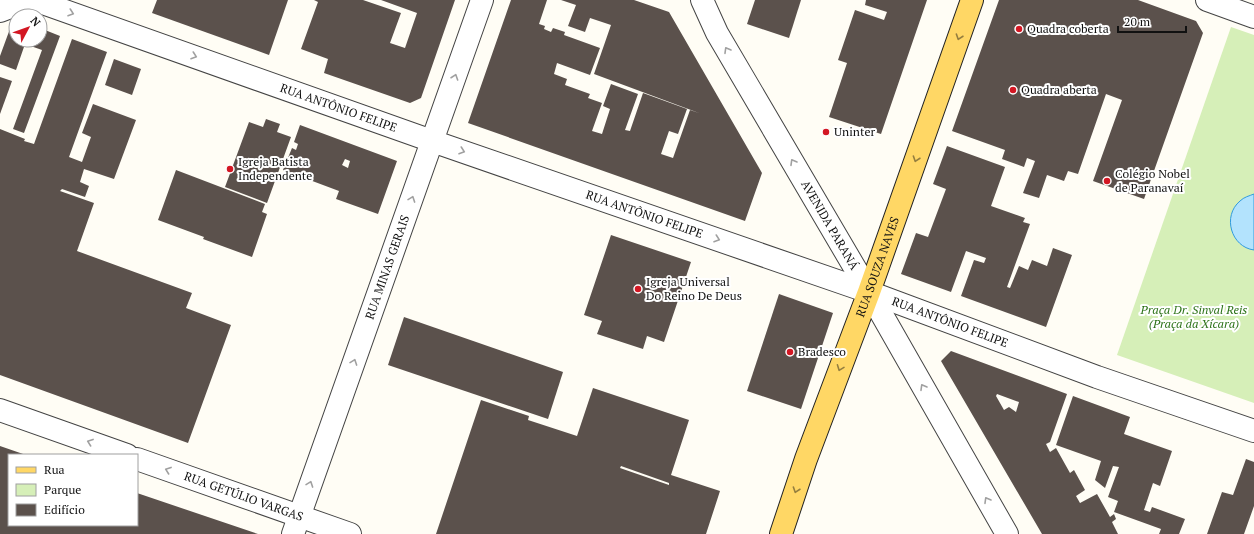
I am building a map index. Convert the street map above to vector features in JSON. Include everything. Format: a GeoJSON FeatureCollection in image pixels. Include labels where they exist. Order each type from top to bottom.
{"type":"FeatureCollection","features":[{"type":"Feature","properties":{"kind":"main road","name":"RUA SOUZA NAVES"},"geometry":{"type":"LineString","coordinates":[[781,534],[806,459],[869,292],[972,0]]}},
{"type":"Feature","properties":{"kind":"street"},"geometry":{"type":"LineString","coordinates":[[0,11],[21,3],[24,0]]}},
{"type":"Feature","properties":{"kind":"street","name":"RUA ANTÔNIO FELIPE"},"geometry":{"type":"LineString","coordinates":[[34,0],[432,141],[869,292],[1097,377],[1254,431]]}},
{"type":"Feature","properties":{"kind":"street","name":"RUA MINAS GERAIS"},"geometry":{"type":"LineString","coordinates":[[296,525],[482,0]]}},
{"type":"Feature","properties":{"kind":"street","name":"AVENIDA PARANÁ"},"geometry":{"type":"LineString","coordinates":[[702,0],[717,33],[869,292],[1007,534]]}},
{"type":"Feature","properties":{"kind":"street"},"geometry":{"type":"LineString","coordinates":[[1207,0],[1254,17]]}},
{"type":"Feature","properties":{"kind":"street"},"geometry":{"type":"LineString","coordinates":[[0,410],[124,454]]}},
{"type":"Feature","properties":{"kind":"street","name":"RUA GETÚLIO VARGAS"},"geometry":{"type":"LineString","coordinates":[[138,459],[296,525],[350,534]]}},
{"type":"Feature","properties":{"kind":"green space","name":"Praça Dr. Sinval Reis (Praça da Xícara)"},"geometry":{"type":"Polygon","coordinates":[[[1231,27],[1254,35],[1254,403],[1117,355],[1231,27]]]}},
{"type":"Feature","properties":{"kind":"water"},"geometry":{"type":"Polygon","coordinates":[[[1254,194],[1254,250],[1246,248],[1240,243],[1235,237],[1230,222],[1234,207],[1243,198],[1254,194]]]}},
{"type":"Feature","properties":{"kind":"building"},"geometry":{"type":"Polygon","coordinates":[[[157,0],[288,0],[269,55],[152,13],[157,0]]]}},
{"type":"Feature","properties":{"kind":"building"},"geometry":{"type":"Polygon","coordinates":[[[314,0],[363,0],[401,13],[390,43],[405,48],[417,13],[381,0],[455,0],[421,98],[410,103],[324,73],[328,59],[301,49],[318,2],[314,0]]]}},
{"type":"Feature","properties":{"kind":"building"},"geometry":{"type":"Polygon","coordinates":[[[511,0],[547,0],[539,24],[545,26],[544,29],[551,32],[553,28],[565,32],[564,35],[600,48],[590,75],[557,63],[554,74],[567,79],[565,85],[590,94],[588,98],[602,103],[592,131],[602,134],[610,109],[603,106],[611,84],[638,94],[625,130],[630,131],[643,93],[687,109],[678,134],[669,131],[661,154],[673,158],[690,110],[699,113],[594,74],[611,25],[590,18],[585,32],[568,26],[576,5],[561,0],[634,0],[669,12],[762,173],[745,221],[468,123],[511,0]]]}},
{"type":"Feature","properties":{"kind":"building"},"geometry":{"type":"Polygon","coordinates":[[[755,0],[801,0],[789,38],[747,24],[755,0]]]}},
{"type":"Feature","properties":{"kind":"building"},"geometry":{"type":"Polygon","coordinates":[[[866,0],[927,0],[881,134],[829,117],[847,63],[838,60],[855,10],[884,20],[887,12],[865,5],[866,0]]]}},
{"type":"Feature","properties":{"kind":"building","name":"Colégio Nobel de Paranavaí"},"geometry":{"type":"Polygon","coordinates":[[[999,0],[1138,0],[1196,21],[1203,33],[1144,199],[1093,181],[1122,100],[1106,94],[1078,174],[1068,171],[1064,181],[1047,175],[1039,198],[1023,193],[1035,161],[1027,158],[1024,167],[1002,159],[1005,150],[952,131],[999,0]]]}},
{"type":"Feature","properties":{"kind":"building"},"geometry":{"type":"Polygon","coordinates":[[[48,31],[60,36],[24,133],[13,129],[42,50],[36,48],[48,48],[48,31]]]}},
{"type":"Feature","properties":{"kind":"building"},"geometry":{"type":"Polygon","coordinates":[[[8,34],[8,48],[24,48],[16,70],[0,64],[0,56],[8,34]]]}},
{"type":"Feature","properties":{"kind":"building"},"geometry":{"type":"Polygon","coordinates":[[[72,39],[107,52],[69,157],[82,162],[91,137],[82,133],[93,104],[136,120],[114,179],[84,169],[80,182],[89,186],[85,197],[62,189],[60,191],[94,203],[77,251],[192,293],[186,308],[231,325],[188,443],[0,375],[0,129],[25,139],[24,141],[34,144],[72,39]]]}},
{"type":"Feature","properties":{"kind":"building"},"geometry":{"type":"Polygon","coordinates":[[[114,59],[141,69],[132,95],[105,85],[114,59]]]}},
{"type":"Feature","properties":{"kind":"building"},"geometry":{"type":"Polygon","coordinates":[[[0,77],[12,81],[0,114],[0,77]]]}},
{"type":"Feature","properties":{"kind":"building"},"geometry":{"type":"Polygon","coordinates":[[[266,119],[280,124],[277,132],[291,137],[267,203],[225,187],[249,122],[263,127],[266,119]]]}},
{"type":"Feature","properties":{"kind":"building"},"geometry":{"type":"Polygon","coordinates":[[[300,125],[397,161],[378,214],[336,199],[339,191],[283,170],[292,148],[296,150],[298,144],[294,142],[300,125]],[[345,159],[342,165],[348,168],[350,161],[345,159]]]}},
{"type":"Feature","properties":{"kind":"building"},"geometry":{"type":"Polygon","coordinates":[[[947,146],[1005,167],[991,206],[1025,218],[1023,222],[1030,224],[1007,287],[1010,288],[1019,266],[1028,270],[1032,260],[1047,266],[1053,248],[1072,255],[1046,327],[961,296],[974,260],[984,263],[986,258],[966,251],[951,292],[901,274],[916,233],[928,237],[946,189],[933,184],[947,146]]]}},
{"type":"Feature","properties":{"kind":"building"},"geometry":{"type":"Polygon","coordinates":[[[176,170],[265,204],[262,212],[267,214],[252,257],[158,220],[176,170]]]}},
{"type":"Feature","properties":{"kind":"building","name":"Igreja Universal Do Reino De Deus"},"geometry":{"type":"Polygon","coordinates":[[[611,235],[691,262],[664,342],[647,336],[643,349],[597,334],[602,321],[584,315],[611,235]]]}},
{"type":"Feature","properties":{"kind":"building","name":"Bradesco"},"geometry":{"type":"Polygon","coordinates":[[[779,294],[833,313],[801,409],[747,391],[779,294]]]}},
{"type":"Feature","properties":{"kind":"building"},"geometry":{"type":"Polygon","coordinates":[[[404,317],[563,372],[548,419],[388,365],[404,317]]]}},
{"type":"Feature","properties":{"kind":"building"},"geometry":{"type":"Polygon","coordinates":[[[951,351],[1067,394],[1050,442],[1046,444],[1050,452],[1056,448],[1070,473],[1074,470],[1085,490],[1076,496],[1080,503],[1097,494],[1110,517],[1114,514],[1116,519],[1112,522],[1118,534],[1042,534],[941,361],[951,351]],[[997,394],[996,396],[1004,410],[1009,407],[1016,412],[1019,402],[997,394]]]}},
{"type":"Feature","properties":{"kind":"building"},"geometry":{"type":"Polygon","coordinates":[[[593,388],[689,420],[671,475],[720,491],[706,534],[436,534],[481,400],[529,416],[528,420],[577,436],[593,388]],[[621,466],[620,468],[669,485],[669,483],[621,466]]]}},
{"type":"Feature","properties":{"kind":"building"},"geometry":{"type":"Polygon","coordinates":[[[1073,396],[1130,417],[1124,434],[1172,451],[1160,486],[1153,483],[1144,510],[1150,512],[1152,507],[1185,519],[1179,534],[1159,534],[1161,529],[1114,512],[1118,501],[1108,497],[1119,467],[1113,466],[1105,488],[1095,480],[1101,461],[1056,445],[1073,396]]]}},
{"type":"Feature","properties":{"kind":"building"},"geometry":{"type":"Polygon","coordinates":[[[0,446],[23,454],[8,454],[8,526],[138,526],[138,493],[258,534],[0,534],[0,446]]]}},
{"type":"Feature","properties":{"kind":"building"},"geometry":{"type":"Polygon","coordinates":[[[1246,459],[1254,462],[1254,506],[1244,534],[1207,534],[1222,492],[1233,495],[1246,459]]]}},
{"type":"Feature","properties":{"kind":"place","name":"Quadra coberta"},"geometry":{"type":"Point","coordinates":[1019,29]}},
{"type":"Feature","properties":{"kind":"place","name":"Quadra aberta"},"geometry":{"type":"Point","coordinates":[1013,90]}},
{"type":"Feature","properties":{"kind":"place","name":"Uninter"},"geometry":{"type":"Point","coordinates":[826,132]}},
{"type":"Feature","properties":{"kind":"place","name":"Igreja Batista Independente"},"geometry":{"type":"Point","coordinates":[230,169]}},
{"type":"Feature","properties":{"kind":"place","name":"Colégio Nobel de Paranavaí"},"geometry":{"type":"Point","coordinates":[1107,181]}},
{"type":"Feature","properties":{"kind":"place","name":"Igreja Universal Do Reino De Deus"},"geometry":{"type":"Point","coordinates":[638,289]}},
{"type":"Feature","properties":{"kind":"place","name":"Bradesco"},"geometry":{"type":"Point","coordinates":[790,352]}}]}
